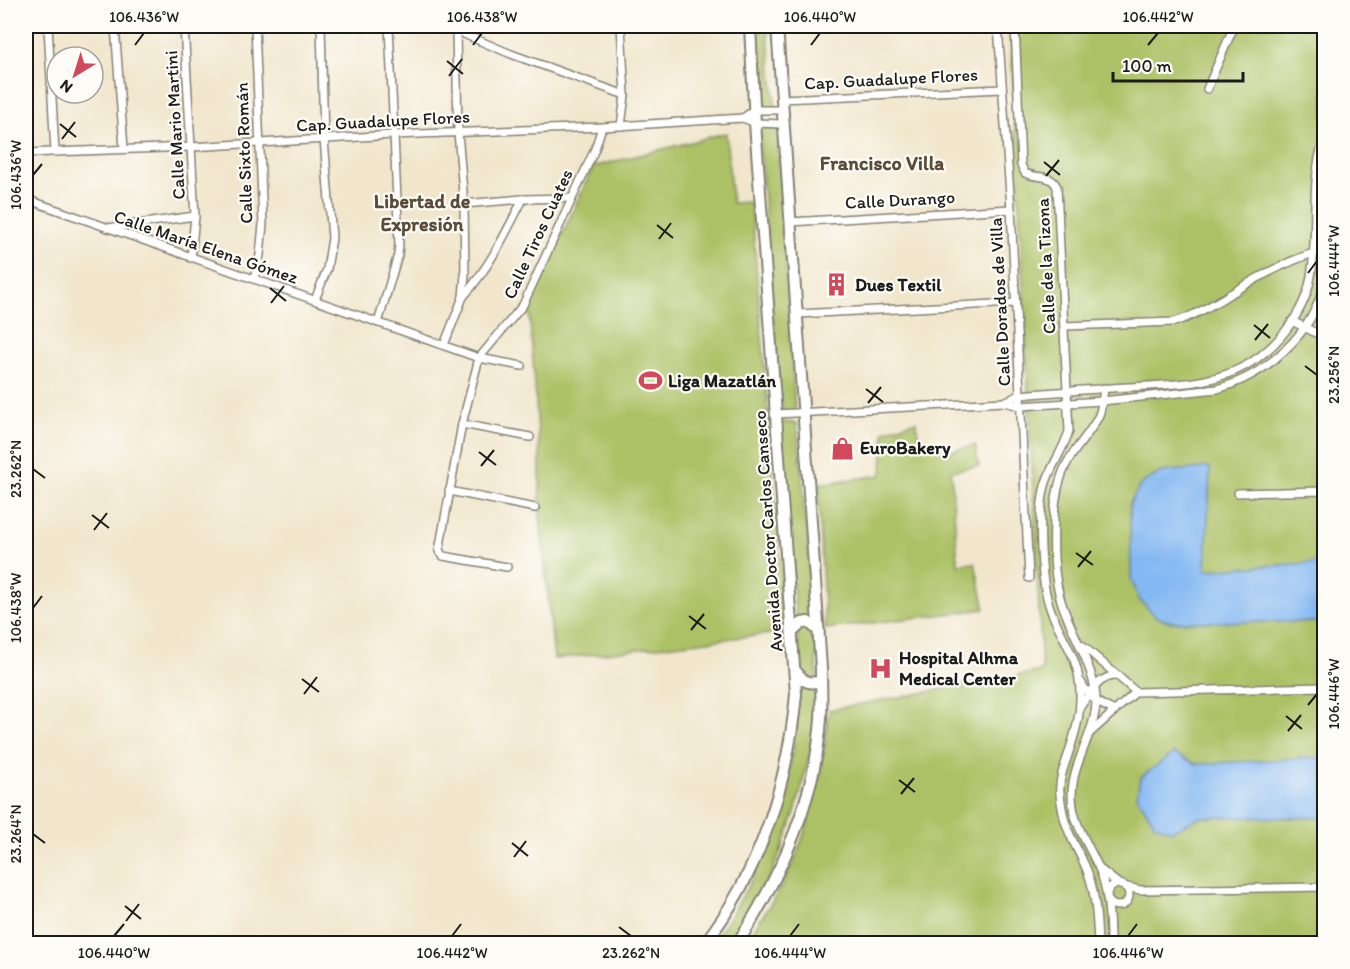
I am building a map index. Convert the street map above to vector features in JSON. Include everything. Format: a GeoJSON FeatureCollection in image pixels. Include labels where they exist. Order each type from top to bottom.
{"type":"FeatureCollection","features":[{"type":"Feature","properties":{"kind":"main road","name":"Avenida Doctor Carlos Canseco"},"geometry":{"type":"LineString","coordinates":[[704,944],[742,882],[759,849],[774,809],[790,743],[796,694],[750,26]]}},
{"type":"Feature","properties":{"kind":"main road"},"geometry":{"type":"LineString","coordinates":[[737,944],[774,880],[802,814],[809,789],[821,718],[819,631],[777,26]]}},
{"type":"Feature","properties":{"kind":"main road"},"geometry":{"type":"LineString","coordinates":[[792,632],[802,623],[808,622],[819,631]]}},
{"type":"Feature","properties":{"kind":"main road"},"geometry":{"type":"LineString","coordinates":[[794,670],[806,682],[812,684],[821,681]]}},
{"type":"Feature","properties":{"kind":"street"},"geometry":{"type":"LineString","coordinates":[[48,26],[56,152]]}},
{"type":"Feature","properties":{"kind":"street"},"geometry":{"type":"LineString","coordinates":[[115,26],[124,149]]}},
{"type":"Feature","properties":{"kind":"street","name":"Calle Mario Martini"},"geometry":{"type":"LineString","coordinates":[[184,26],[195,216],[190,258]]}},
{"type":"Feature","properties":{"kind":"street","name":"Calle Sixto Román"},"geometry":{"type":"LineString","coordinates":[[255,26],[263,224],[255,279]]}},
{"type":"Feature","properties":{"kind":"street"},"geometry":{"type":"LineString","coordinates":[[315,300],[327,268],[332,245],[324,138],[321,26]]}},
{"type":"Feature","properties":{"kind":"street"},"geometry":{"type":"LineString","coordinates":[[378,323],[398,255],[399,244],[389,26]]}},
{"type":"Feature","properties":{"kind":"street"},"geometry":{"type":"LineString","coordinates":[[446,26],[511,54],[626,95]]}},
{"type":"Feature","properties":{"kind":"street"},"geometry":{"type":"LineString","coordinates":[[621,26],[626,95],[621,126]]}},
{"type":"Feature","properties":{"kind":"street","name":"Calle Dorados de Villa"},"geometry":{"type":"LineString","coordinates":[[998,26],[1011,209],[1029,578]]}},
{"type":"Feature","properties":{"kind":"street","name":"Calle de la Tizona"},"geometry":{"type":"LineString","coordinates":[[1015,26],[1022,165],[1025,173],[1030,176],[1049,177],[1055,181],[1057,187],[1068,402],[1069,431],[1066,440]]}},
{"type":"Feature","properties":{"kind":"street"},"geometry":{"type":"LineString","coordinates":[[1207,89],[1234,26]]}},
{"type":"Feature","properties":{"kind":"street"},"geometry":{"type":"LineString","coordinates":[[456,31],[458,132],[464,204],[464,297]]}},
{"type":"Feature","properties":{"kind":"street","name":"Cap. Guadalupe Flores"},"geometry":{"type":"LineString","coordinates":[[742,118],[754,110],[782,105],[1002,88]]}},
{"type":"Feature","properties":{"kind":"street","name":"Cap. Guadalupe Flores"},"geometry":{"type":"LineString","coordinates":[[26,153],[602,127],[742,118],[755,123],[783,124]]}},
{"type":"Feature","properties":{"kind":"street","name":"Calle Tiros Cuates"},"geometry":{"type":"LineString","coordinates":[[507,567],[440,554],[448,491],[462,424],[479,358],[523,305],[595,149],[602,127]]}},
{"type":"Feature","properties":{"kind":"street"},"geometry":{"type":"LineString","coordinates":[[1004,402],[1020,395],[1201,381],[1228,374],[1262,354],[1284,333],[1308,291],[1314,253],[1316,177],[1324,139]]}},
{"type":"Feature","properties":{"kind":"street"},"geometry":{"type":"LineString","coordinates":[[464,204],[571,198]]}},
{"type":"Feature","properties":{"kind":"street","name":"Calle María Elena Gómez"},"geometry":{"type":"LineString","coordinates":[[26,199],[479,358],[522,366]]}},
{"type":"Feature","properties":{"kind":"street"},"geometry":{"type":"LineString","coordinates":[[444,345],[464,297],[476,282],[504,236],[523,199]]}},
{"type":"Feature","properties":{"kind":"street","name":"Calle Durango"},"geometry":{"type":"LineString","coordinates":[[790,222],[1011,209]]}},
{"type":"Feature","properties":{"kind":"street"},"geometry":{"type":"LineString","coordinates":[[106,228],[195,216]]}},
{"type":"Feature","properties":{"kind":"street"},"geometry":{"type":"LineString","coordinates":[[1065,326],[1174,322],[1189,318],[1260,277],[1324,250]]}},
{"type":"Feature","properties":{"kind":"street"},"geometry":{"type":"LineString","coordinates":[[776,414],[1004,402],[1020,406],[1202,392],[1231,385],[1269,364],[1304,328],[1318,304],[1324,283]]}},
{"type":"Feature","properties":{"kind":"street"},"geometry":{"type":"LineString","coordinates":[[798,314],[1015,303]]}},
{"type":"Feature","properties":{"kind":"street"},"geometry":{"type":"LineString","coordinates":[[1292,321],[1324,337]]}},
{"type":"Feature","properties":{"kind":"street"},"geometry":{"type":"LineString","coordinates":[[1104,388],[1099,414],[1065,466],[1059,484],[1054,520],[1058,585],[1062,602],[1095,688],[1096,702],[1090,733],[1077,768],[1072,796],[1079,830],[1098,867],[1107,898],[1110,944]]}},
{"type":"Feature","properties":{"kind":"street"},"geometry":{"type":"LineString","coordinates":[[462,424],[530,437]]}},
{"type":"Feature","properties":{"kind":"street"},"geometry":{"type":"LineString","coordinates":[[1079,444],[1066,440],[1053,465],[1044,490],[1042,523],[1044,583],[1051,610],[1073,654],[1080,680],[1078,727],[1061,777],[1060,795],[1067,832],[1085,865],[1093,888],[1098,944]]}},
{"type":"Feature","properties":{"kind":"street"},"geometry":{"type":"LineString","coordinates":[[448,491],[535,508]]}},
{"type":"Feature","properties":{"kind":"street"},"geometry":{"type":"LineString","coordinates":[[1238,493],[1324,491]]}},
{"type":"Feature","properties":{"kind":"street"},"geometry":{"type":"LineString","coordinates":[[1080,644],[1136,692]]}},
{"type":"Feature","properties":{"kind":"street"},"geometry":{"type":"LineString","coordinates":[[1080,707],[1095,688],[1108,677],[1119,676]]}},
{"type":"Feature","properties":{"kind":"street"},"geometry":{"type":"LineString","coordinates":[[1080,680],[1096,702],[1115,711]]}},
{"type":"Feature","properties":{"kind":"street"},"geometry":{"type":"LineString","coordinates":[[1090,733],[1136,692],[1324,687]]}},
{"type":"Feature","properties":{"kind":"street"},"geometry":{"type":"LineString","coordinates":[[1098,867],[1128,892],[1125,902]]}},
{"type":"Feature","properties":{"kind":"street"},"geometry":{"type":"LineString","coordinates":[[1095,913],[1107,898],[1112,886],[1121,885],[1140,890],[1324,887]]}},
{"type":"Feature","properties":{"kind":"street"},"geometry":{"type":"LineString","coordinates":[[1093,888],[1114,905],[1125,902]]}},
{"type":"Feature","properties":{"kind":"street"},"geometry":{"type":"LineString","coordinates":[[1110,922],[1132,894],[1140,890]]}},
{"type":"Feature","properties":{"kind":"green space"},"geometry":{"type":"Polygon","coordinates":[[[750,26],[767,26],[776,109],[758,108],[750,26]]]}},
{"type":"Feature","properties":{"kind":"green space"},"geometry":{"type":"Polygon","coordinates":[[[1010,26],[1324,26],[1324,943],[744,944],[783,882],[801,843],[817,786],[829,710],[1042,671],[1010,26]]]}},
{"type":"Feature","properties":{"kind":"green space"},"geometry":{"type":"Polygon","coordinates":[[[758,125],[777,130],[795,411],[786,412],[782,407],[779,389],[758,125]]]}},
{"type":"Feature","properties":{"kind":"green space","name":"Liga Mazatlán"},"geometry":{"type":"Polygon","coordinates":[[[726,133],[732,203],[751,202],[786,632],[554,659],[540,517],[540,460],[529,307],[593,167],[726,133]]]}},
{"type":"Feature","properties":{"kind":"green space"},"geometry":{"type":"Polygon","coordinates":[[[916,421],[919,441],[938,444],[943,453],[975,445],[979,466],[951,471],[958,564],[975,563],[985,609],[825,629],[818,484],[882,475],[884,431],[916,421]]]}},
{"type":"Feature","properties":{"kind":"green space"},"geometry":{"type":"Polygon","coordinates":[[[779,422],[797,423],[814,613],[817,694],[813,739],[794,816],[767,882],[730,943],[710,944],[732,914],[765,848],[778,813],[794,740],[800,667],[779,422]]]}},
{"type":"Feature","properties":{"kind":"water"},"geometry":{"type":"Polygon","coordinates":[[[1210,467],[1206,570],[1324,562],[1324,622],[1171,622],[1156,617],[1139,599],[1131,579],[1130,503],[1141,484],[1161,472],[1210,467]]]}},
{"type":"Feature","properties":{"kind":"water"},"geometry":{"type":"Polygon","coordinates":[[[1174,753],[1196,764],[1324,757],[1324,818],[1200,817],[1172,831],[1155,825],[1137,796],[1140,778],[1174,753]]]}},
{"type":"Feature","properties":{"kind":"place","name":"Dues Textil"},"geometry":{"type":"Point","coordinates":[837,285]}},
{"type":"Feature","properties":{"kind":"place","name":"Liga Mazatlán"},"geometry":{"type":"Point","coordinates":[650,381]}},
{"type":"Feature","properties":{"kind":"place","name":"EuroBakery"},"geometry":{"type":"Point","coordinates":[842,448]}},
{"type":"Feature","properties":{"kind":"place","name":"Hospital Alhma Medical Center"},"geometry":{"type":"Point","coordinates":[881,668]}},
{"type":"Feature","properties":{"kind":"district","name":"Francisco Villa"},"geometry":{"type":"Point","coordinates":[882,163]}},
{"type":"Feature","properties":{"kind":"district","name":"Libertad de Expresión"},"geometry":{"type":"Point","coordinates":[422,212]}}]}
